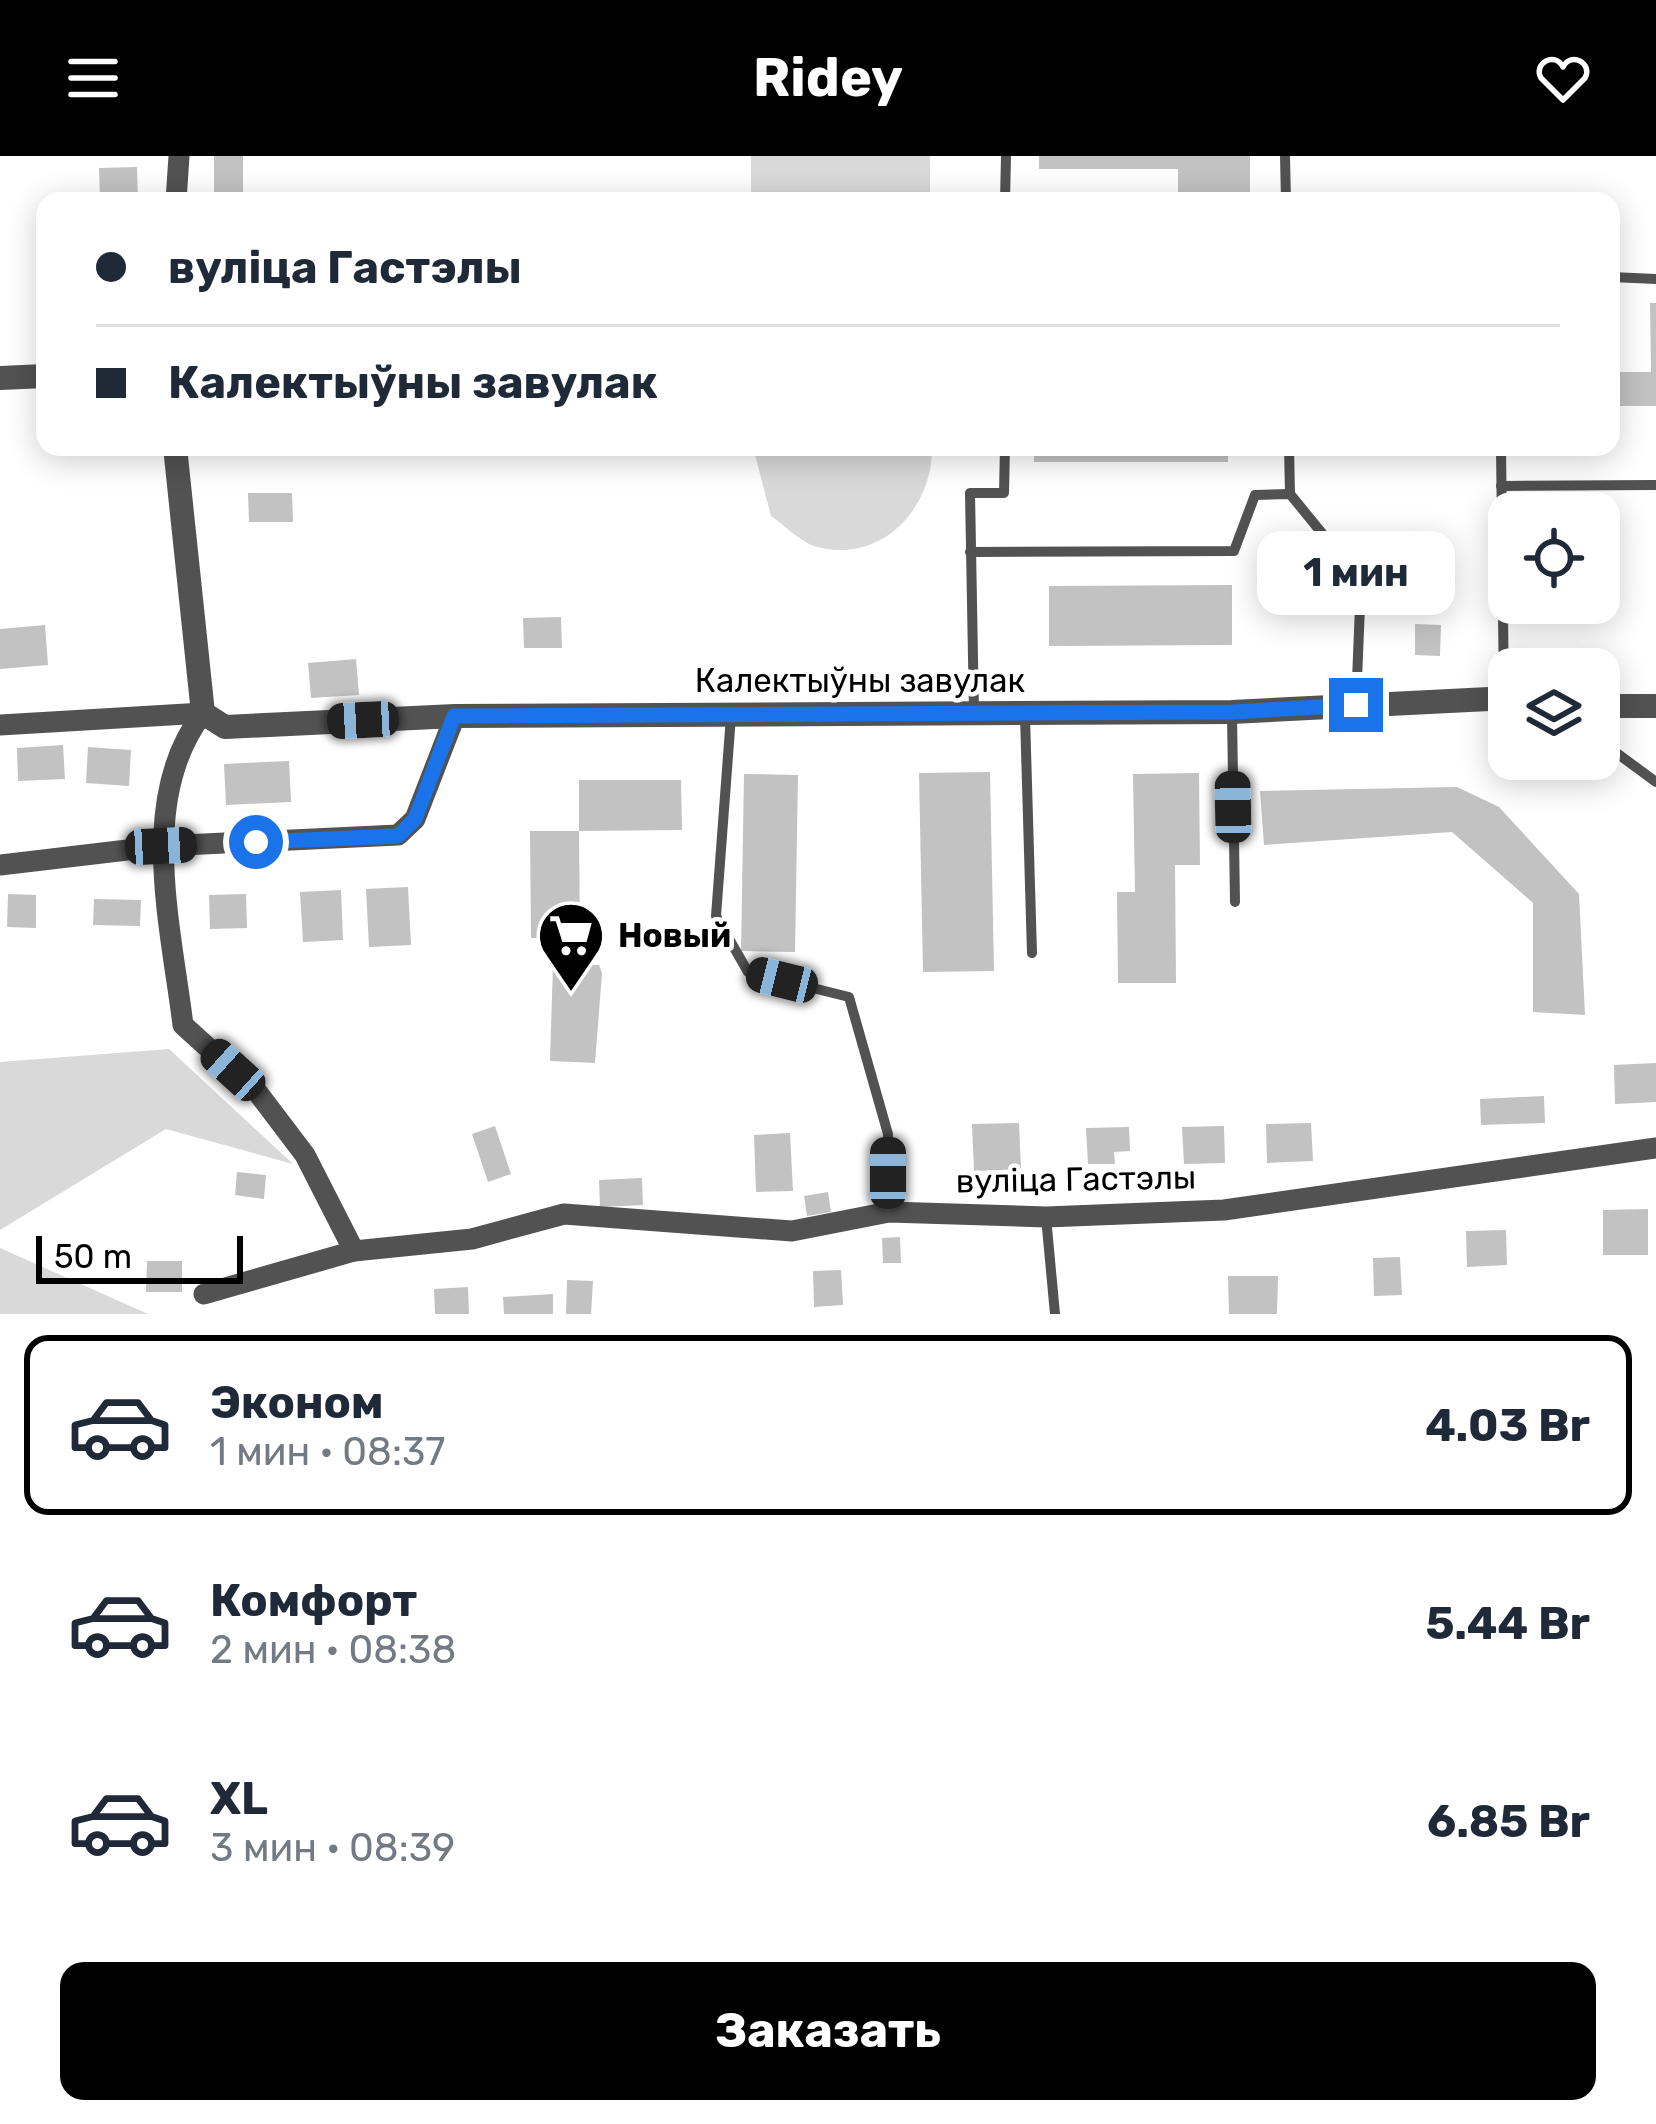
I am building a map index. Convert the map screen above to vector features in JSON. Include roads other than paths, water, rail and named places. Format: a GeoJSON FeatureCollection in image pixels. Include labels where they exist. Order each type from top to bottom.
{"type":"FeatureCollection","features":[{"type":"Feature","properties":{"kind":"street"},"geometry":{"type":"LineString","coordinates":[[177,192],[179,156]]}},
{"type":"Feature","properties":{"kind":"street"},"geometry":{"type":"LineString","coordinates":[[0,378],[36,376]]}},
{"type":"Feature","properties":{"kind":"street"},"geometry":{"type":"LineString","coordinates":[[176,456],[203,712],[182,740],[161,846],[183,1025],[258,1093],[294,1140],[354,1251]]}},
{"type":"Feature","properties":{"kind":"street","name":"Калектыўны завулак"},"geometry":{"type":"LineString","coordinates":[[0,724],[203,712],[225,727],[454,716],[1232,712],[1488,699]]}},
{"type":"Feature","properties":{"kind":"street"},"geometry":{"type":"LineString","coordinates":[[1620,706],[1656,706]]}},
{"type":"Feature","properties":{"kind":"street"},"geometry":{"type":"LineString","coordinates":[[0,865],[161,846],[398,836],[415,819],[454,716]]}},
{"type":"Feature","properties":{"kind":"street","name":"вуліца Гастэлы"},"geometry":{"type":"LineString","coordinates":[[204,1294],[354,1251],[472,1239],[564,1214],[792,1231],[889,1212],[1046,1217],[1224,1210],[1656,1148]]}},
{"type":"Feature","properties":{"kind":"lane"},"geometry":{"type":"LineString","coordinates":[[1006,156],[1006,192]]}},
{"type":"Feature","properties":{"kind":"lane"},"geometry":{"type":"LineString","coordinates":[[1285,156],[1286,192]]}},
{"type":"Feature","properties":{"kind":"lane"},"geometry":{"type":"LineString","coordinates":[[1620,277],[1656,279]]}},
{"type":"Feature","properties":{"kind":"lane"},"geometry":{"type":"LineString","coordinates":[[974,712],[970,493],[1004,493],[1005,456]]}},
{"type":"Feature","properties":{"kind":"lane"},"geometry":{"type":"LineString","coordinates":[[1289,456],[1290,494],[1361,581],[1356,705]]}},
{"type":"Feature","properties":{"kind":"lane"},"geometry":{"type":"LineString","coordinates":[[1502,456],[1505,648]]}},
{"type":"Feature","properties":{"kind":"lane"},"geometry":{"type":"LineString","coordinates":[[1501,486],[1656,485]]}},
{"type":"Feature","properties":{"kind":"lane"},"geometry":{"type":"LineString","coordinates":[[970,552],[1234,550],[1255,495],[1290,494]]}},
{"type":"Feature","properties":{"kind":"lane"},"geometry":{"type":"LineString","coordinates":[[1024,712],[1031,953]]}},
{"type":"Feature","properties":{"kind":"lane"},"geometry":{"type":"LineString","coordinates":[[1232,712],[1235,902]]}},
{"type":"Feature","properties":{"kind":"lane"},"geometry":{"type":"LineString","coordinates":[[731,713],[716,916],[748,972],[849,997],[888,1134],[889,1212]]}},
{"type":"Feature","properties":{"kind":"lane"},"geometry":{"type":"LineString","coordinates":[[1620,758],[1643,778],[1656,782]]}},
{"type":"Feature","properties":{"kind":"lane"},"geometry":{"type":"LineString","coordinates":[[1046,1217],[1055,1314]]}},
{"type":"Feature","properties":{"kind":"place","name":"Новый"},"geometry":{"type":"Point","coordinates":[571,994]}}]}
